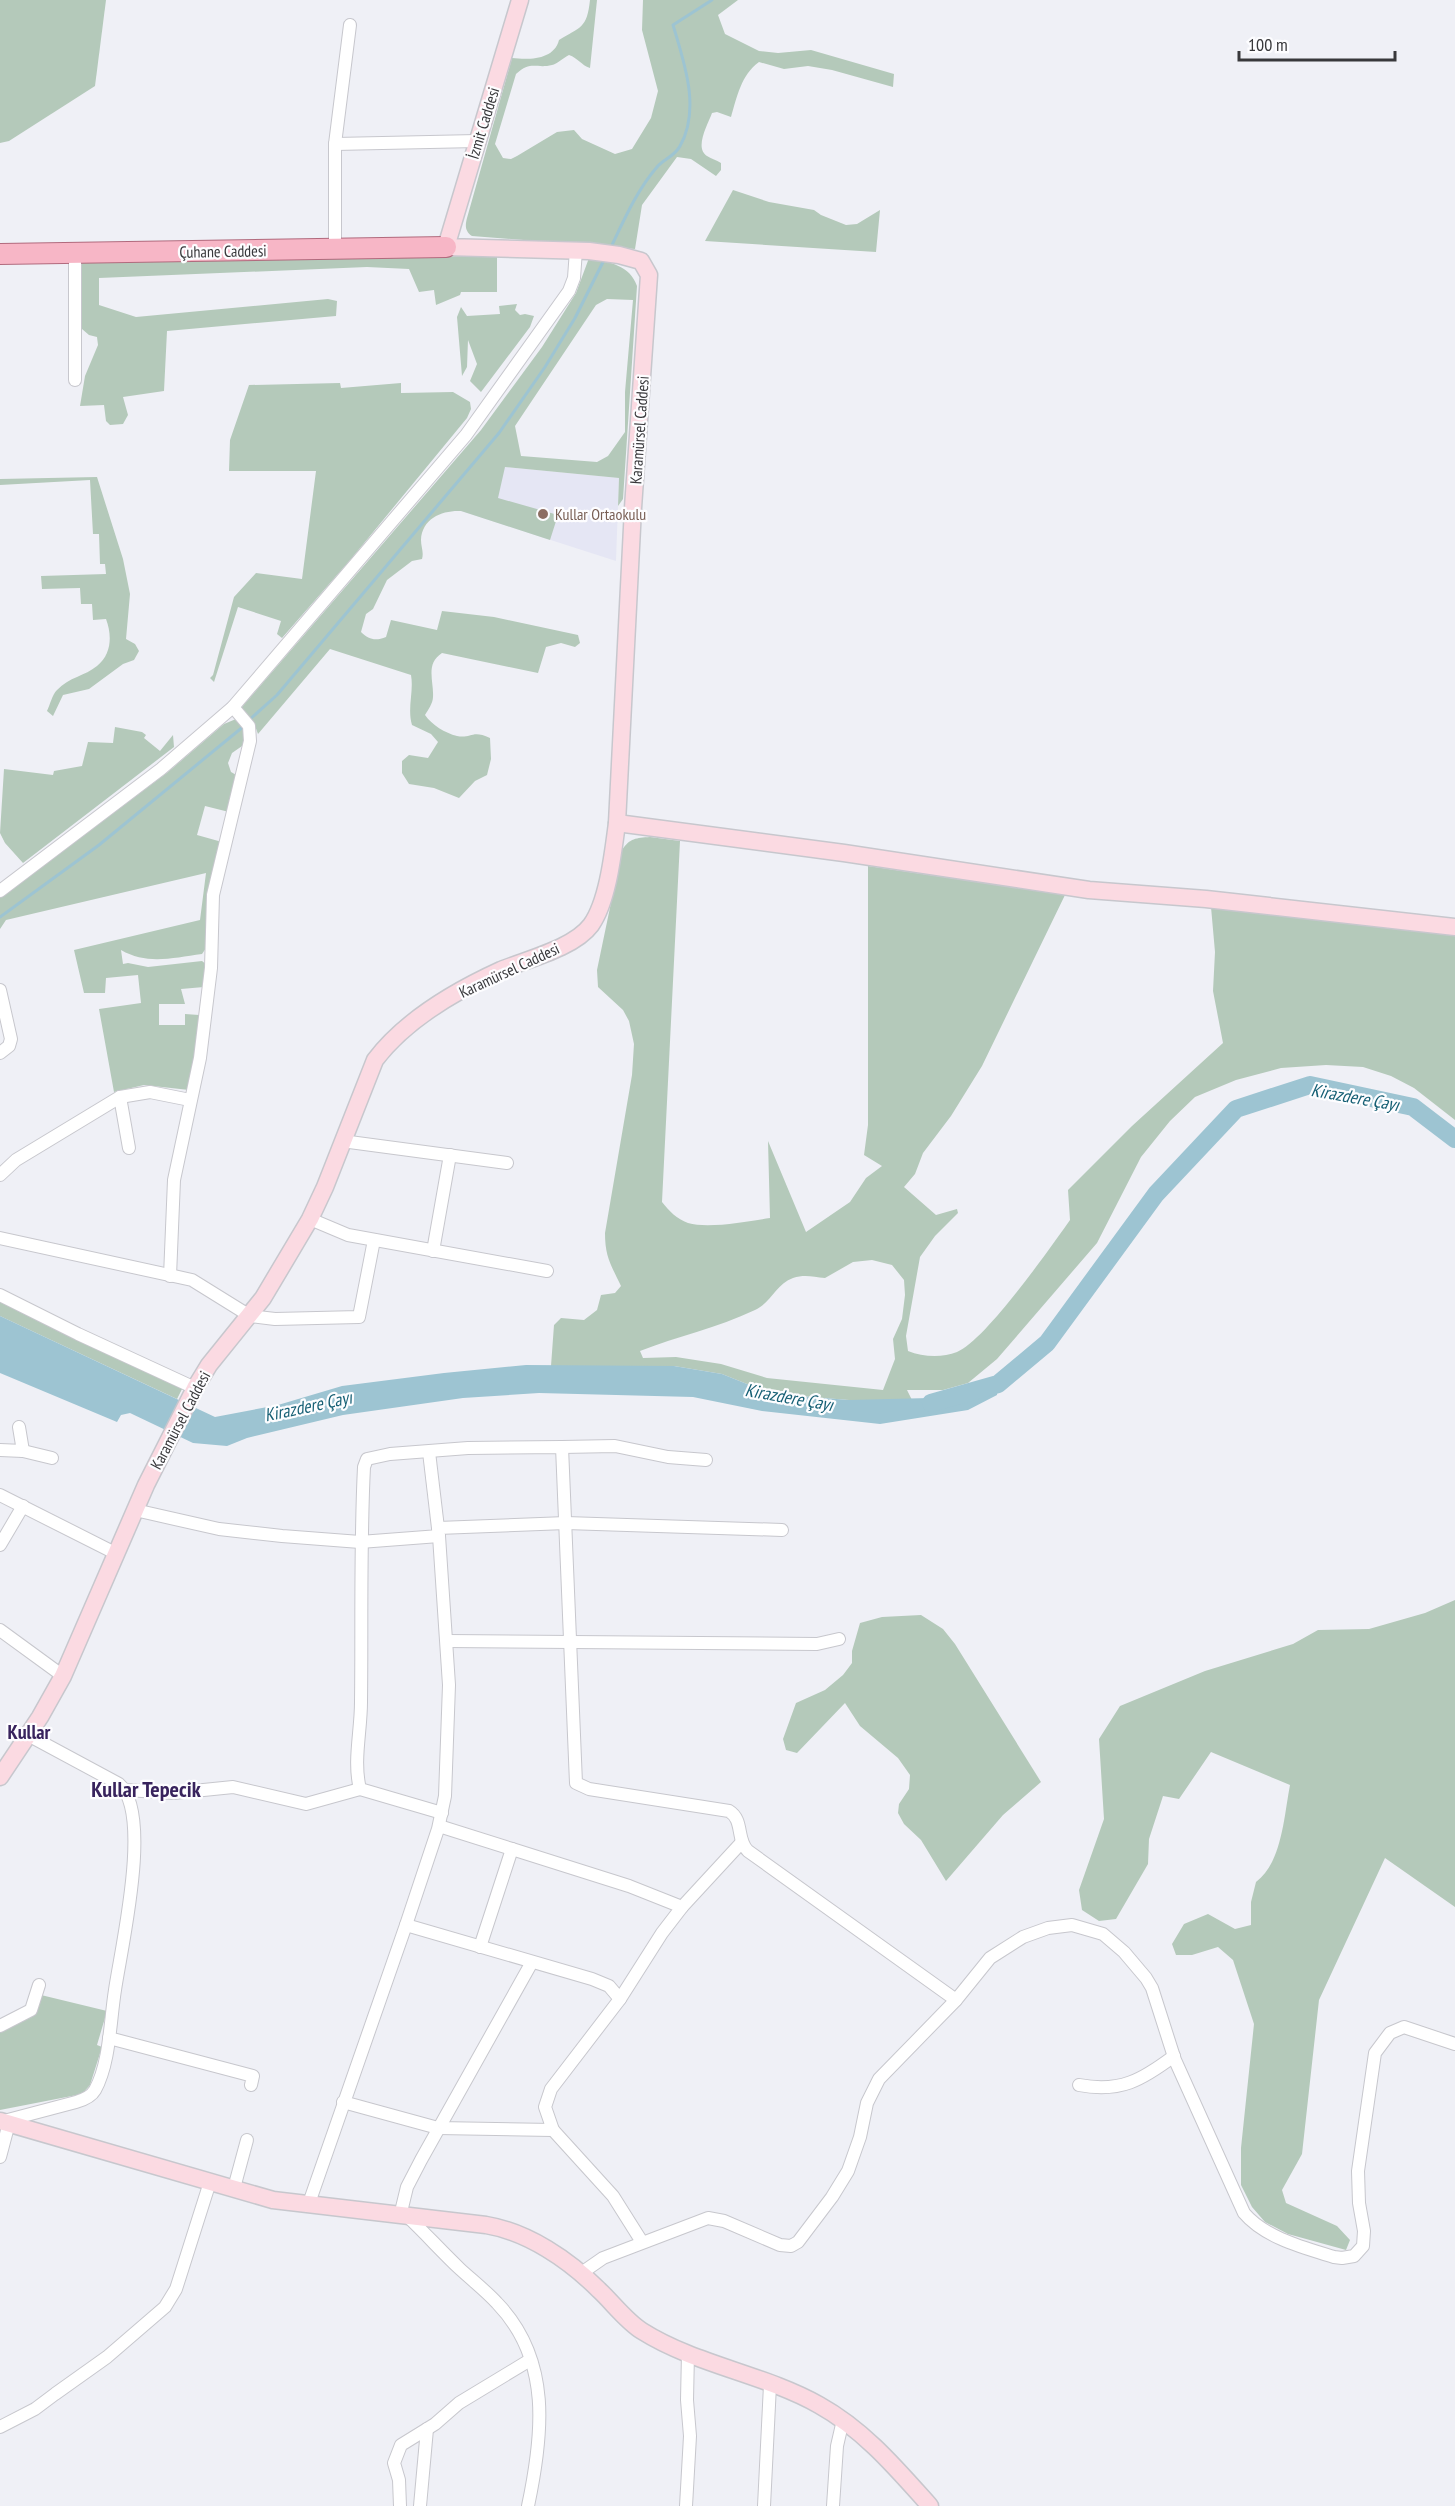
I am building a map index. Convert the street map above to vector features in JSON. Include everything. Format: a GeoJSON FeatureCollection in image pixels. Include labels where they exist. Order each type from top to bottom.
{"type":"FeatureCollection","features":[{"type":"Feature","properties":{"kind":"main road","name":"İzmit Caddesi"},"geometry":{"type":"LineString","coordinates":[[446,246],[520,0]]}},
{"type":"Feature","properties":{"kind":"main road","name":"Çuhane Caddesi"},"geometry":{"type":"LineString","coordinates":[[0,254],[335,250],[446,246]]}},
{"type":"Feature","properties":{"kind":"main road","name":"Karamürsel Caddesi"},"geometry":{"type":"LineString","coordinates":[[0,1777],[63,1676],[115,1553],[195,1388],[209,1365],[250,1316],[276,1280],[310,1219],[375,1060],[411,1024],[450,997],[480,981],[577,939],[593,923],[599,909],[613,854],[617,824],[633,508],[650,285],[646,267],[642,261],[620,255],[583,251],[446,246]]}},
{"type":"Feature","properties":{"kind":"main road"},"geometry":{"type":"LineString","coordinates":[[617,824],[844,853],[1089,890],[1206,899],[1455,927]]}},
{"type":"Feature","properties":{"kind":"main road"},"geometry":{"type":"LineString","coordinates":[[4,2122],[273,2200],[308,2206],[486,2225],[511,2231],[539,2245],[580,2274],[641,2330],[688,2354],[818,2404],[843,2420],[876,2446],[930,2506]]}},
{"type":"Feature","properties":{"kind":"street"},"geometry":{"type":"LineString","coordinates":[[335,250],[335,144],[350,25]]}},
{"type":"Feature","properties":{"kind":"street"},"geometry":{"type":"LineString","coordinates":[[335,144],[477,141]]}},
{"type":"Feature","properties":{"kind":"street"},"geometry":{"type":"LineString","coordinates":[[0,891],[237,711],[466,435],[569,291],[583,251]]}},
{"type":"Feature","properties":{"kind":"street"},"geometry":{"type":"LineString","coordinates":[[75,253],[75,380]]}},
{"type":"Feature","properties":{"kind":"street"},"geometry":{"type":"LineString","coordinates":[[170,1275],[174,1180],[200,1058],[211,968],[213,894],[249,751],[251,732],[237,711]]}},
{"type":"Feature","properties":{"kind":"street"},"geometry":{"type":"LineString","coordinates":[[0,990],[11,1039],[9,1046],[0,1053]]}},
{"type":"Feature","properties":{"kind":"street"},"geometry":{"type":"LineString","coordinates":[[0,1175],[16,1160],[120,1097],[150,1092],[190,1100]]}},
{"type":"Feature","properties":{"kind":"street"},"geometry":{"type":"LineString","coordinates":[[120,1097],[129,1148]]}},
{"type":"Feature","properties":{"kind":"street"},"geometry":{"type":"LineString","coordinates":[[342,1141],[507,1163]]}},
{"type":"Feature","properties":{"kind":"street"},"geometry":{"type":"LineString","coordinates":[[433,1251],[450,1155]]}},
{"type":"Feature","properties":{"kind":"street"},"geometry":{"type":"LineString","coordinates":[[310,1219],[336,1231],[374,1240],[547,1271]]}},
{"type":"Feature","properties":{"kind":"street"},"geometry":{"type":"LineString","coordinates":[[0,1238],[36,1244],[198,1283],[250,1316],[275,1319],[359,1317],[374,1240]]}},
{"type":"Feature","properties":{"kind":"street"},"geometry":{"type":"LineString","coordinates":[[0,1295],[195,1388]]}},
{"type":"Feature","properties":{"kind":"street"},"geometry":{"type":"LineString","coordinates":[[19,1427],[23,1450]]}},
{"type":"Feature","properties":{"kind":"street"},"geometry":{"type":"LineString","coordinates":[[360,1789],[356,1766],[361,1700],[360,1542],[364,1467],[367,1459],[390,1454],[468,1448],[603,1445],[668,1457],[706,1460]]}},
{"type":"Feature","properties":{"kind":"street"},"geometry":{"type":"LineString","coordinates":[[562,1447],[572,1643],[575,1779],[578,1785],[589,1789],[729,1811],[738,1819],[742,1842],[748,1851],[956,2000]]}},
{"type":"Feature","properties":{"kind":"street"},"geometry":{"type":"LineString","coordinates":[[0,1450],[23,1450],[52,1458]]}},
{"type":"Feature","properties":{"kind":"street"},"geometry":{"type":"LineString","coordinates":[[308,2206],[406,1925],[446,1796],[450,1719],[447,1641],[429,1452]]}},
{"type":"Feature","properties":{"kind":"street"},"geometry":{"type":"LineString","coordinates":[[0,1495],[115,1553]]}},
{"type":"Feature","properties":{"kind":"street"},"geometry":{"type":"LineString","coordinates":[[0,1545],[23,1506]]}},
{"type":"Feature","properties":{"kind":"street"},"geometry":{"type":"LineString","coordinates":[[135,1510],[219,1529],[360,1542],[438,1532],[566,1523],[782,1530]]}},
{"type":"Feature","properties":{"kind":"street"},"geometry":{"type":"LineString","coordinates":[[0,1630],[63,1676]]}},
{"type":"Feature","properties":{"kind":"street"},"geometry":{"type":"LineString","coordinates":[[447,1641],[817,1644],[839,1639]]}},
{"type":"Feature","properties":{"kind":"street"},"geometry":{"type":"LineString","coordinates":[[28,1735],[126,1790],[174,1792],[233,1787],[306,1804],[360,1789],[512,1849],[629,1886],[682,1907]]}},
{"type":"Feature","properties":{"kind":"street"},"geometry":{"type":"LineString","coordinates":[[0,2157],[4,2122],[76,2102],[91,2095],[95,2090],[109,2038],[114,1994],[130,1904],[133,1819],[126,1790]]}},
{"type":"Feature","properties":{"kind":"street"},"geometry":{"type":"LineString","coordinates":[[642,2242],[613,2196],[553,2130],[545,2107],[550,2089],[621,1999],[662,1933],[682,1907],[742,1842]]}},
{"type":"Feature","properties":{"kind":"street"},"geometry":{"type":"LineString","coordinates":[[480,1947],[512,1849]]}},
{"type":"Feature","properties":{"kind":"street"},"geometry":{"type":"LineString","coordinates":[[406,1925],[603,1983],[621,1999]]}},
{"type":"Feature","properties":{"kind":"street"},"geometry":{"type":"LineString","coordinates":[[580,2274],[603,2258],[708,2218],[724,2221],[780,2245],[795,2244],[826,2205],[848,2170],[855,2153],[867,2103],[879,2079],[956,2000],[980,1968],[1012,1942],[1048,1928],[1072,1925],[1103,1934],[1146,1978],[1152,1988],[1174,2056],[1246,2216],[1278,2236],[1342,2258],[1354,2256],[1359,2252],[1365,2238],[1359,2203],[1358,2171],[1375,2052],[1390,2033],[1404,2027],[1455,2044]]}},
{"type":"Feature","properties":{"kind":"street"},"geometry":{"type":"LineString","coordinates":[[528,2506],[538,2452],[541,2405],[536,2373],[518,2330],[498,2304],[404,2217],[407,2187],[532,1962]]}},
{"type":"Feature","properties":{"kind":"street"},"geometry":{"type":"LineString","coordinates":[[0,2026],[31,2010],[39,1985]]}},
{"type":"Feature","properties":{"kind":"street"},"geometry":{"type":"LineString","coordinates":[[109,2038],[253,2076],[251,2085]]}},
{"type":"Feature","properties":{"kind":"street"},"geometry":{"type":"LineString","coordinates":[[1079,2085],[1100,2089],[1130,2084],[1153,2072],[1174,2056]]}},
{"type":"Feature","properties":{"kind":"street"},"geometry":{"type":"LineString","coordinates":[[343,2102],[438,2128],[553,2130]]}},
{"type":"Feature","properties":{"kind":"street"},"geometry":{"type":"LineString","coordinates":[[234,2188],[247,2140]]}},
{"type":"Feature","properties":{"kind":"street"},"geometry":{"type":"LineString","coordinates":[[0,2427],[34,2409],[107,2357],[165,2307],[176,2289],[210,2181]]}},
{"type":"Feature","properties":{"kind":"street"},"geometry":{"type":"LineString","coordinates":[[686,2506],[690,2436],[687,2400],[688,2354]]}},
{"type":"Feature","properties":{"kind":"street"},"geometry":{"type":"LineString","coordinates":[[400,2506],[399,2480],[394,2463],[401,2445],[435,2424],[459,2403],[530,2360]]}},
{"type":"Feature","properties":{"kind":"street"},"geometry":{"type":"LineString","coordinates":[[764,2506],[770,2385]]}},
{"type":"Feature","properties":{"kind":"street"},"geometry":{"type":"LineString","coordinates":[[833,2506],[837,2446],[843,2420]]}},
{"type":"Feature","properties":{"kind":"street"},"geometry":{"type":"LineString","coordinates":[[420,2506],[427,2429]]}},
{"type":"Feature","properties":{"kind":"shaded area","name":"Kullar Ortaokulu"},"geometry":{"type":"Polygon","coordinates":[[[505,467],[619,478],[616,561],[461,511],[505,467]]]}},
{"type":"Feature","properties":{"kind":"green space"},"geometry":{"type":"Polygon","coordinates":[[[0,0],[106,0],[95,86],[9,141],[0,143],[0,0]]]}},
{"type":"Feature","properties":{"kind":"green space"},"geometry":{"type":"Polygon","coordinates":[[[590,0],[597,0],[590,68],[569,55],[554,64],[526,67],[516,74],[495,144],[503,158],[511,159],[557,132],[574,130],[582,139],[615,154],[632,149],[651,118],[658,91],[642,30],[643,0],[738,0],[718,15],[725,34],[759,51],[778,53],[811,50],[894,74],[893,87],[832,70],[808,66],[784,69],[759,62],[744,80],[731,117],[717,112],[712,113],[705,129],[702,142],[703,152],[721,163],[721,170],[716,176],[691,159],[677,157],[642,205],[635,249],[472,236],[467,230],[466,221],[512,58],[540,57],[552,52],[559,40],[584,22],[590,0]]]}},
{"type":"Feature","properties":{"kind":"green space"},"geometry":{"type":"Polygon","coordinates":[[[733,190],[769,202],[814,210],[846,225],[857,224],[880,210],[876,252],[705,241],[733,190]]]}},
{"type":"Feature","properties":{"kind":"green space"},"geometry":{"type":"Polygon","coordinates":[[[497,255],[497,292],[461,292],[460,295],[436,305],[434,290],[419,292],[409,269],[367,267],[99,278],[99,305],[136,317],[328,299],[337,301],[336,316],[167,331],[164,391],[123,397],[128,415],[123,424],[110,425],[106,421],[104,405],[80,406],[85,376],[98,345],[97,337],[89,335],[82,329],[81,261],[497,255]]]}},
{"type":"Feature","properties":{"kind":"green space"},"geometry":{"type":"Polygon","coordinates":[[[589,258],[611,263],[624,269],[634,279],[637,286],[623,499],[618,506],[619,478],[505,467],[498,498],[558,515],[550,540],[461,511],[441,514],[429,521],[422,532],[422,559],[412,561],[387,580],[373,609],[366,614],[361,632],[373,639],[386,637],[391,620],[437,630],[442,611],[494,617],[578,635],[580,643],[575,647],[561,643],[546,647],[538,673],[442,653],[437,657],[432,668],[433,699],[425,715],[443,731],[452,735],[462,737],[479,734],[490,738],[491,759],[487,775],[475,781],[459,798],[434,788],[409,784],[402,773],[402,761],[409,755],[428,758],[438,742],[431,734],[412,725],[411,675],[330,649],[258,734],[254,723],[241,708],[481,430],[542,347],[576,293],[589,258]],[[607,299],[596,305],[515,426],[521,456],[597,462],[608,456],[625,432],[625,392],[633,300],[607,299]]]}},
{"type":"Feature","properties":{"kind":"green space"},"geometry":{"type":"Polygon","coordinates":[[[517,304],[515,310],[520,315],[534,316],[530,327],[481,392],[470,381],[477,364],[468,340],[467,367],[462,376],[457,317],[461,307],[467,316],[500,314],[499,306],[517,304]]]}},
{"type":"Feature","properties":{"kind":"green space"},"geometry":{"type":"Polygon","coordinates":[[[340,383],[341,388],[401,383],[401,393],[453,392],[470,402],[471,409],[467,418],[351,559],[282,638],[277,634],[281,621],[238,607],[214,682],[210,678],[213,675],[234,597],[256,573],[302,579],[316,471],[229,471],[230,440],[249,385],[340,383]]]}},
{"type":"Feature","properties":{"kind":"green space"},"geometry":{"type":"Polygon","coordinates":[[[97,477],[123,559],[130,594],[126,639],[135,644],[139,651],[134,660],[123,664],[89,689],[63,695],[53,716],[47,711],[55,692],[67,682],[97,666],[106,656],[109,644],[106,619],[93,620],[92,604],[81,604],[80,588],[42,589],[41,576],[106,574],[105,564],[100,564],[99,534],[93,534],[90,480],[0,485],[0,479],[97,477]]]}},
{"type":"Feature","properties":{"kind":"green space"},"geometry":{"type":"Polygon","coordinates":[[[236,719],[244,726],[245,744],[232,753],[228,763],[231,772],[238,776],[229,812],[205,806],[197,835],[222,842],[208,945],[202,954],[160,959],[140,958],[121,950],[123,964],[148,967],[202,961],[207,965],[204,987],[181,989],[185,1004],[159,1004],[159,1025],[185,1025],[185,1014],[199,1015],[198,1038],[189,1090],[144,1085],[114,1092],[99,1009],[141,1003],[138,975],[106,978],[105,993],[84,993],[74,950],[200,920],[206,873],[6,920],[0,929],[0,898],[168,772],[224,724],[236,719]]]}},
{"type":"Feature","properties":{"kind":"green space"},"geometry":{"type":"Polygon","coordinates":[[[115,727],[142,732],[146,735],[144,738],[160,751],[173,735],[174,747],[23,863],[5,843],[0,833],[4,769],[53,775],[54,771],[82,766],[88,742],[113,743],[115,727]]]}},
{"type":"Feature","properties":{"kind":"green space"},"geometry":{"type":"Polygon","coordinates":[[[650,837],[680,841],[662,1202],[680,1219],[697,1225],[729,1224],[770,1218],[768,1141],[806,1232],[850,1202],[866,1178],[882,1166],[864,1155],[868,1125],[868,866],[1065,895],[982,1066],[951,1116],[923,1153],[915,1174],[904,1187],[936,1215],[957,1209],[958,1213],[935,1236],[920,1257],[906,1336],[908,1351],[933,1356],[951,1354],[969,1344],[984,1330],[1017,1292],[1070,1220],[1068,1190],[1132,1126],[1223,1043],[1213,991],[1215,952],[1211,907],[1455,933],[1455,1120],[1414,1088],[1391,1076],[1363,1067],[1326,1065],[1281,1068],[1236,1080],[1195,1097],[1170,1121],[1141,1157],[1097,1243],[997,1359],[968,1383],[943,1390],[907,1390],[912,1400],[849,1400],[799,1396],[757,1388],[722,1374],[674,1366],[551,1366],[554,1325],[561,1318],[584,1320],[597,1310],[601,1295],[615,1293],[621,1286],[607,1255],[605,1233],[632,1075],[634,1044],[629,1021],[623,1010],[598,987],[597,970],[622,850],[637,838],[650,837]],[[872,1260],[853,1262],[825,1278],[805,1276],[793,1278],[755,1310],[640,1351],[643,1358],[676,1357],[721,1364],[767,1378],[883,1390],[895,1359],[893,1339],[902,1319],[905,1295],[904,1280],[892,1265],[872,1260]]]}},
{"type":"Feature","properties":{"kind":"green space"},"geometry":{"type":"Polygon","coordinates":[[[0,1301],[51,1327],[183,1387],[177,1399],[0,1316],[0,1301]]]}},
{"type":"Feature","properties":{"kind":"green space"},"geometry":{"type":"Polygon","coordinates":[[[1455,1600],[1455,1907],[1385,1858],[1319,2000],[1302,2154],[1282,2190],[1286,2203],[1337,2226],[1350,2240],[1346,2250],[1288,2234],[1265,2222],[1252,2207],[1241,2185],[1241,2148],[1254,2024],[1233,1960],[1218,1947],[1192,1955],[1176,1955],[1172,1944],[1184,1924],[1208,1914],[1235,1929],[1251,1925],[1251,1902],[1256,1882],[1265,1874],[1277,1851],[1290,1785],[1211,1752],[1179,1799],[1163,1796],[1149,1839],[1148,1864],[1116,1919],[1099,1921],[1082,1910],[1079,1890],[1104,1819],[1099,1739],[1120,1706],[1205,1671],[1293,1644],[1318,1630],[1369,1629],[1425,1613],[1455,1600]]]}},
{"type":"Feature","properties":{"kind":"green space"},"geometry":{"type":"Polygon","coordinates":[[[921,1615],[943,1629],[955,1644],[1041,1782],[1003,1815],[946,1881],[921,1840],[904,1824],[898,1813],[899,1804],[909,1789],[910,1775],[898,1758],[860,1726],[845,1703],[797,1753],[786,1750],[783,1739],[796,1703],[825,1690],[843,1675],[852,1663],[852,1651],[860,1623],[882,1617],[921,1615]]]}},
{"type":"Feature","properties":{"kind":"green space"},"geometry":{"type":"Polygon","coordinates":[[[41,1995],[107,2011],[97,2045],[102,2047],[90,2085],[82,2094],[0,2110],[0,2030],[41,1995]]]}},
{"type":"Feature","properties":{"kind":"water"},"geometry":{"type":"Polygon","coordinates":[[[0,1316],[215,1417],[278,1405],[342,1386],[526,1365],[674,1366],[722,1374],[757,1388],[799,1396],[849,1400],[970,1397],[998,1384],[997,1395],[968,1410],[880,1424],[762,1411],[693,1397],[539,1393],[463,1398],[343,1415],[247,1438],[227,1446],[193,1443],[130,1413],[121,1415],[117,1422],[0,1373],[0,1316]]]}},
{"type":"Feature","properties":{"kind":"waterway"},"geometry":{"type":"LineString","coordinates":[[611,247],[643,185],[657,167],[678,149],[686,132],[690,101],[686,70],[673,25],[712,0]]}},
{"type":"Feature","properties":{"kind":"waterway"},"geometry":{"type":"LineString","coordinates":[[248,721],[277,695],[499,433],[545,367],[575,318],[605,258]]}},
{"type":"Feature","properties":{"kind":"waterway"},"geometry":{"type":"LineString","coordinates":[[0,917],[99,845],[244,726]]}},
{"type":"Feature","properties":{"kind":"waterway","name":"Kirazdere Çayı"},"geometry":{"type":"LineString","coordinates":[[931,1403],[998,1384],[1047,1343],[1156,1194],[1236,1109],[1310,1085],[1413,1107],[1455,1139]]}},
{"type":"Feature","properties":{"kind":"place","name":"Kullar Ortaokulu"},"geometry":{"type":"Point","coordinates":[543,514]}},
{"type":"Feature","properties":{"kind":"district","name":"Kullar"},"geometry":{"type":"Point","coordinates":[29,1732]}},
{"type":"Feature","properties":{"kind":"district","name":"Kullar Tepecik"},"geometry":{"type":"Point","coordinates":[146,1789]}}]}
